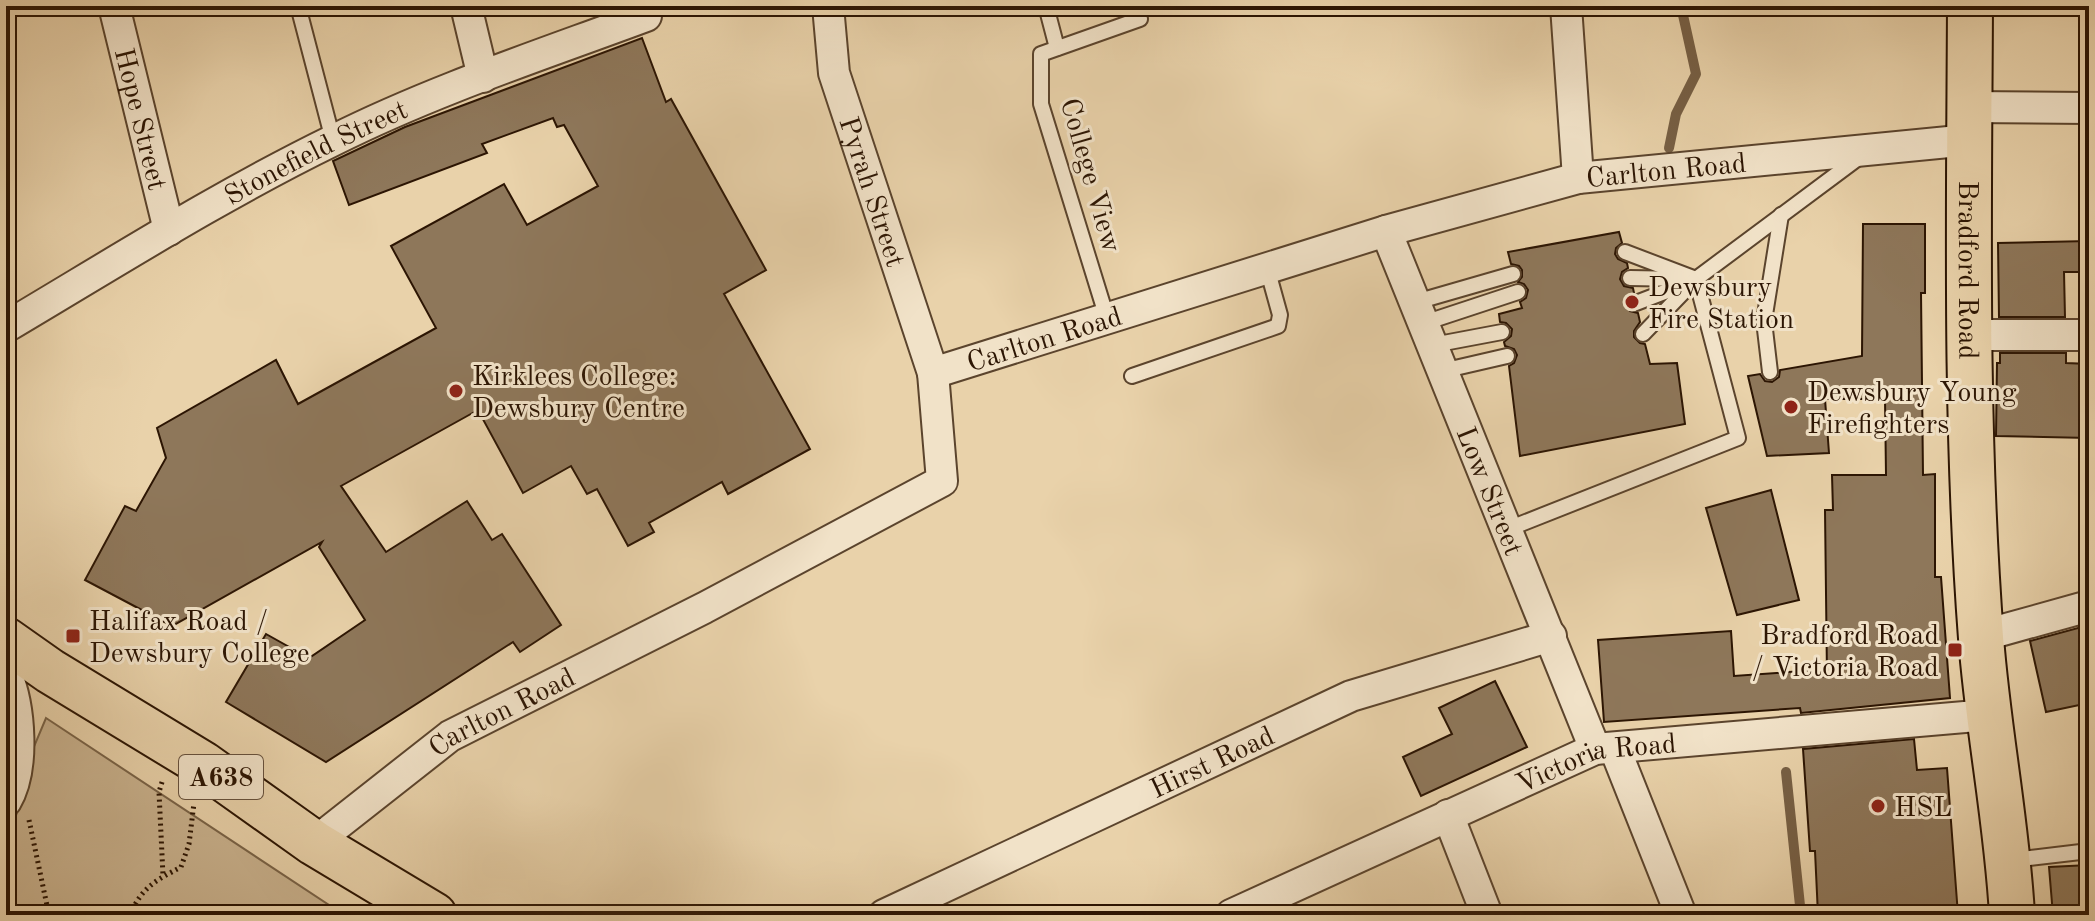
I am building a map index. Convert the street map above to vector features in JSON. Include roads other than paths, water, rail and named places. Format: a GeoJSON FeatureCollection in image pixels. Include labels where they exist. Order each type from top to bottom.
{"type":"FeatureCollection","features":[{"type":"Feature","properties":{"kind":"main road","name":"Bradford Road"},"geometry":{"type":"LineString","coordinates":[[1970,6],[1970,412],[1981,636],[1988,715],[2009,861],[2012,915]]}},
{"type":"Feature","properties":{"kind":"main road","name":"A638"},"geometry":{"type":"LineString","coordinates":[[6,640],[50,671],[189,756],[314,843],[434,915]]}},
{"type":"Feature","properties":{"kind":"street","name":"Hope Street"},"geometry":{"type":"LineString","coordinates":[[114,6],[169,230]]}},
{"type":"Feature","properties":{"kind":"street"},"geometry":{"type":"LineString","coordinates":[[466,6],[483,77]]}},
{"type":"Feature","properties":{"kind":"street","name":"Pyrah Street"},"geometry":{"type":"LineString","coordinates":[[828,6],[834,73],[933,373]]}},
{"type":"Feature","properties":{"kind":"street"},"geometry":{"type":"LineString","coordinates":[[1566,6],[1578,178]]}},
{"type":"Feature","properties":{"kind":"street","name":"Stonefield Street"},"geometry":{"type":"LineString","coordinates":[[6,327],[169,230],[333,140],[406,107],[645,11]]}},
{"type":"Feature","properties":{"kind":"street","name":"Carlton Road"},"geometry":{"type":"LineString","coordinates":[[314,843],[450,736],[704,608],[942,481],[933,373],[1386,231],[1578,178],[1868,151],[1969,124],[2089,108]]}},
{"type":"Feature","properties":{"kind":"street","name":"Low Street"},"geometry":{"type":"LineString","coordinates":[[1386,231],[1551,636],[1681,915]]}},
{"type":"Feature","properties":{"kind":"street"},"geometry":{"type":"LineString","coordinates":[[1970,335],[2089,335]]}},
{"type":"Feature","properties":{"kind":"street"},"geometry":{"type":"LineString","coordinates":[[1981,636],[2089,606]]}},
{"type":"Feature","properties":{"kind":"street","name":"Hirst Road"},"geometry":{"type":"LineString","coordinates":[[884,915],[1351,696],[1551,636]]}},
{"type":"Feature","properties":{"kind":"street"},"geometry":{"type":"LineString","coordinates":[[6,673],[18,714],[16,761],[11,792],[6,801]]}},
{"type":"Feature","properties":{"kind":"street","name":"Victoria Road"},"geometry":{"type":"LineString","coordinates":[[1231,915],[1448,815],[1605,749],[1988,715]]}},
{"type":"Feature","properties":{"kind":"street"},"geometry":{"type":"LineString","coordinates":[[1448,815],[1487,915]]}},
{"type":"Feature","properties":{"kind":"lane"},"geometry":{"type":"LineString","coordinates":[[298,6],[333,140]]}},
{"type":"Feature","properties":{"kind":"lane"},"geometry":{"type":"LineString","coordinates":[[1046,6],[1057,48],[1140,19]]}},
{"type":"Feature","properties":{"kind":"lane","name":"College View"},"geometry":{"type":"LineString","coordinates":[[1057,48],[1041,54],[1041,104],[1107,318]]}},
{"type":"Feature","properties":{"kind":"lane"},"geometry":{"type":"LineString","coordinates":[[1643,334],[1696,279],[1868,151]]}},
{"type":"Feature","properties":{"kind":"lane"},"geometry":{"type":"LineString","coordinates":[[1770,372],[1764,321],[1781,215]]}},
{"type":"Feature","properties":{"kind":"lane"},"geometry":{"type":"LineString","coordinates":[[1625,252],[1696,279]]}},
{"type":"Feature","properties":{"kind":"lane"},"geometry":{"type":"LineString","coordinates":[[1132,376],[1278,326],[1280,315],[1267,268]]}},
{"type":"Feature","properties":{"kind":"lane"},"geometry":{"type":"LineString","coordinates":[[1429,335],[1513,274]]}},
{"type":"Feature","properties":{"kind":"lane"},"geometry":{"type":"LineString","coordinates":[[1630,278],[1696,279]]}},
{"type":"Feature","properties":{"kind":"lane"},"geometry":{"type":"LineString","coordinates":[[1636,303],[1696,279]]}},
{"type":"Feature","properties":{"kind":"lane"},"geometry":{"type":"LineString","coordinates":[[1508,529],[1738,438],[1696,279]]}},
{"type":"Feature","properties":{"kind":"lane"},"geometry":{"type":"LineString","coordinates":[[1429,335],[1518,292]]}},
{"type":"Feature","properties":{"kind":"lane"},"geometry":{"type":"LineString","coordinates":[[1429,335],[1502,332]]}},
{"type":"Feature","properties":{"kind":"lane"},"geometry":{"type":"LineString","coordinates":[[1429,335],[1507,356]]}},
{"type":"Feature","properties":{"kind":"lane"},"geometry":{"type":"LineString","coordinates":[[2009,861],[2089,851]]}},
{"type":"Feature","properties":{"kind":"waterway"},"geometry":{"type":"LineString","coordinates":[[1669,148],[1676,114],[1696,74],[1681,6]]}},
{"type":"Feature","properties":{"kind":"waterway"},"geometry":{"type":"LineString","coordinates":[[1786,772],[1801,915]]}},
{"type":"Feature","properties":{"kind":"place","name":"Dewsbury Fire Station"},"geometry":{"type":"Point","coordinates":[1632,302]}},
{"type":"Feature","properties":{"kind":"place","name":"Kirklees College: Dewsbury Centre"},"geometry":{"type":"Point","coordinates":[456,391]}},
{"type":"Feature","properties":{"kind":"place","name":"Dewsbury Young Firefighters"},"geometry":{"type":"Point","coordinates":[1791,407]}},
{"type":"Feature","properties":{"kind":"place","name":"Halifax Road / Dewsbury College"},"geometry":{"type":"Point","coordinates":[73,636]}},
{"type":"Feature","properties":{"kind":"place","name":"Bradford Road / Victoria Road"},"geometry":{"type":"Point","coordinates":[1955,650]}},
{"type":"Feature","properties":{"kind":"place","name":"HSL"},"geometry":{"type":"Point","coordinates":[1878,806]}}]}
